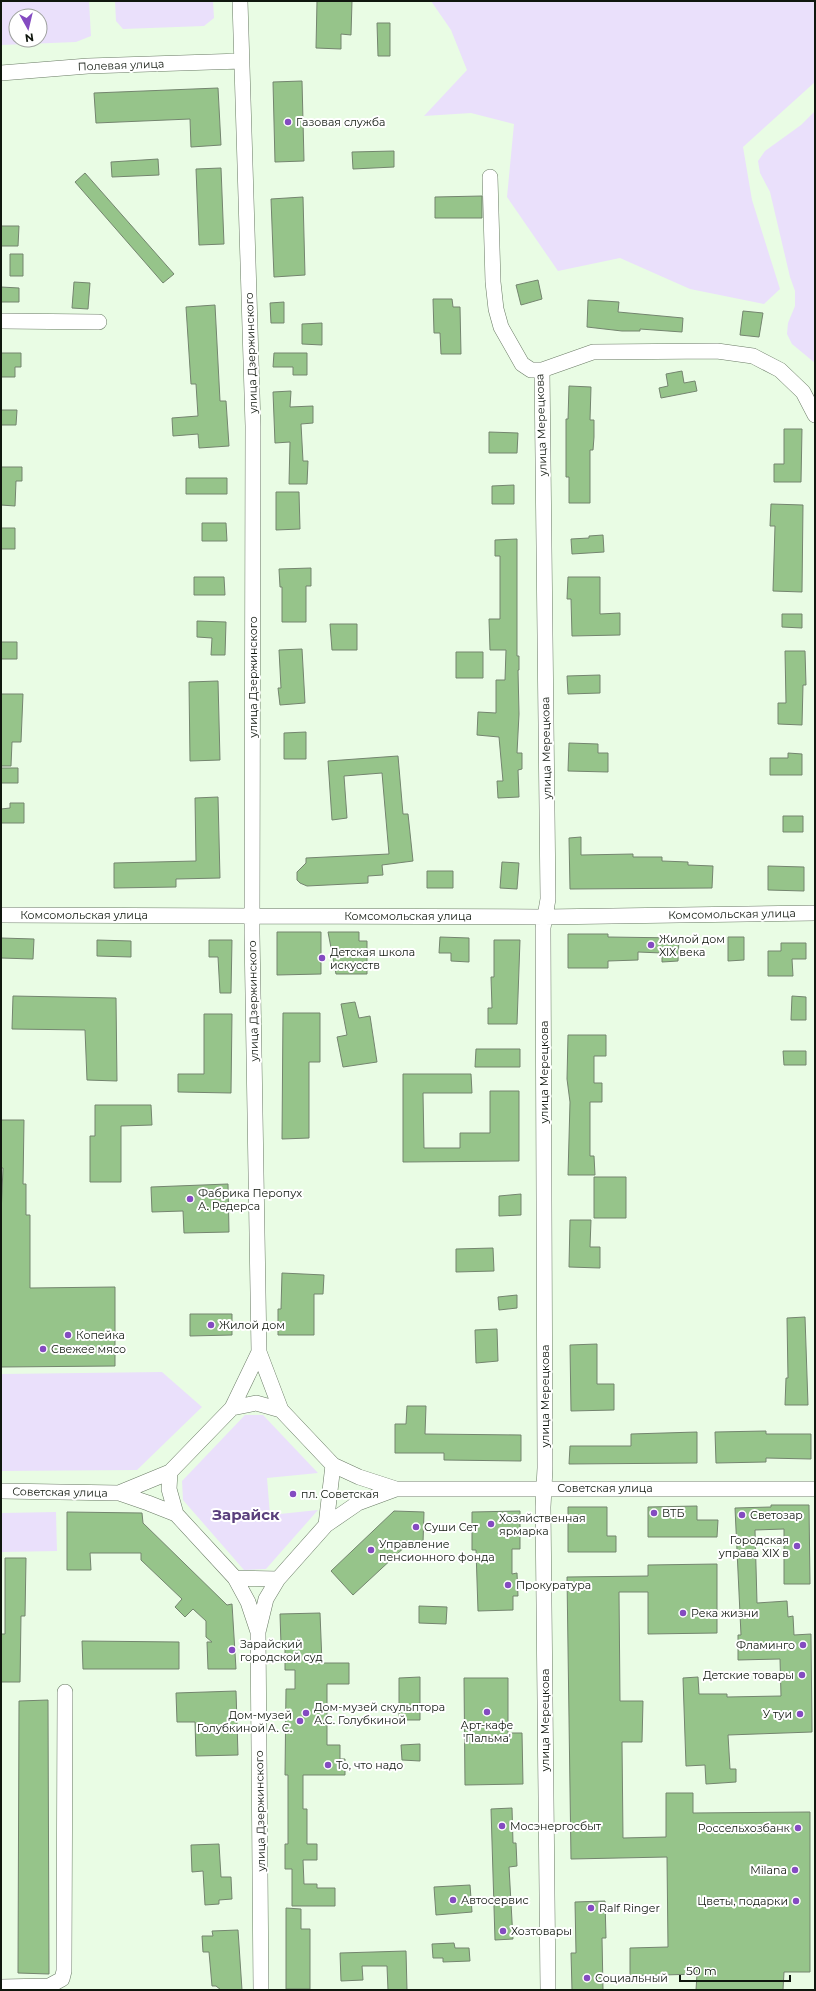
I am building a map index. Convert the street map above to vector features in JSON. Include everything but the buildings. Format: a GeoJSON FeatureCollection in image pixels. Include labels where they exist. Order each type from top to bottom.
{"type":"FeatureCollection","features":[{"type":"Feature","properties":{"kind":"street","name":"улица Дзержинского"},"geometry":{"type":"LineString","coordinates":[[240,1],[253,426],[252,916],[259,1352],[280,1410]]}},
{"type":"Feature","properties":{"kind":"street","name":"Полевая улица"},"geometry":{"type":"LineString","coordinates":[[1,73],[88,66],[242,61]]}},
{"type":"Feature","properties":{"kind":"street","name":"улица Мерецкова"},"geometry":{"type":"LineString","coordinates":[[490,177],[496,309],[501,327],[522,364],[531,370],[542,370],[548,899],[543,928],[544,1488],[548,1990]]}},
{"type":"Feature","properties":{"kind":"street"},"geometry":{"type":"LineString","coordinates":[[1,321],[99,322]]}},
{"type":"Feature","properties":{"kind":"street"},"geometry":{"type":"LineString","coordinates":[[542,370],[593,352],[717,351],[753,356],[780,370],[803,392],[815,415]]}},
{"type":"Feature","properties":{"kind":"street","name":"Комсомольская улица"},"geometry":{"type":"LineString","coordinates":[[1,915],[545,917],[815,913]]}},
{"type":"Feature","properties":{"kind":"street","name":"улица Дзержинского"},"geometry":{"type":"LineString","coordinates":[[170,1472],[232,1408],[259,1352]]}},
{"type":"Feature","properties":{"kind":"street"},"geometry":{"type":"LineString","coordinates":[[232,1408],[256,1404],[280,1410],[333,1465],[326,1525]]}},
{"type":"Feature","properties":{"kind":"street","name":"Советская улица"},"geometry":{"type":"LineString","coordinates":[[333,1465],[358,1477],[396,1489],[815,1489]]}},
{"type":"Feature","properties":{"kind":"street"},"geometry":{"type":"LineString","coordinates":[[170,1472],[169,1489],[176,1514]]}},
{"type":"Feature","properties":{"kind":"street","name":"Советская улица"},"geometry":{"type":"LineString","coordinates":[[119,1493],[170,1472]]}},
{"type":"Feature","properties":{"kind":"street","name":"Советская улица"},"geometry":{"type":"LineString","coordinates":[[278,1579],[326,1525],[358,1503],[396,1489]]}},
{"type":"Feature","properties":{"kind":"street","name":"Советская улица"},"geometry":{"type":"LineString","coordinates":[[1,1491],[119,1493],[148,1502],[176,1514]]}},
{"type":"Feature","properties":{"kind":"street","name":"улица Дзержинского"},"geometry":{"type":"LineString","coordinates":[[176,1514],[234,1578],[248,1602],[258,1632]]}},
{"type":"Feature","properties":{"kind":"street"},"geometry":{"type":"LineString","coordinates":[[234,1578],[278,1579]]}},
{"type":"Feature","properties":{"kind":"street","name":"улица Дзержинского"},"geometry":{"type":"LineString","coordinates":[[261,1990],[258,1632],[266,1599],[278,1579]]}},
{"type":"Feature","properties":{"kind":"street"},"geometry":{"type":"LineString","coordinates":[[1,1986],[49,1986],[56,1984],[62,1979],[64,1971],[65,1692]]}},
{"type":"Feature","properties":{"kind":"shaded area"},"geometry":{"type":"Polygon","coordinates":[[[1,1],[89,1],[91,36],[76,42],[48,43],[48,8],[8,8],[8,45],[1,45],[1,1]]]}},
{"type":"Feature","properties":{"kind":"shaded area"},"geometry":{"type":"Polygon","coordinates":[[[115,1],[213,1],[214,18],[204,26],[123,29],[116,21],[115,1]]]}},
{"type":"Feature","properties":{"kind":"shaded area"},"geometry":{"type":"Polygon","coordinates":[[[431,1],[815,1],[815,82],[743,147],[752,200],[780,289],[764,304],[690,289],[620,258],[558,271],[507,197],[514,124],[471,113],[424,116],[467,70],[451,30],[431,1]]]}},
{"type":"Feature","properties":{"kind":"shaded area"},"geometry":{"type":"Polygon","coordinates":[[[815,111],[815,363],[792,344],[787,334],[788,323],[795,306],[795,291],[790,277],[770,192],[760,173],[758,161],[765,151],[801,125],[815,111]]]}},
{"type":"Feature","properties":{"kind":"shaded area"},"geometry":{"type":"Polygon","coordinates":[[[162,1372],[202,1407],[137,1470],[1,1471],[1,1374],[162,1372]]]}},
{"type":"Feature","properties":{"kind":"shaded area"},"geometry":{"type":"Polygon","coordinates":[[[245,1415],[263,1415],[318,1473],[267,1478],[270,1515],[318,1510],[266,1569],[244,1570],[183,1500],[182,1481],[245,1415]]]}},
{"type":"Feature","properties":{"kind":"shaded area"},"geometry":{"type":"Polygon","coordinates":[[[56,1512],[57,1551],[1,1552],[1,1513],[56,1512]]]}},
{"type":"Feature","properties":{"kind":"place","name":"Газовая служба"},"geometry":{"type":"Point","coordinates":[288,122]}},
{"type":"Feature","properties":{"kind":"place","name":"Жилой дом XIX века"},"geometry":{"type":"Point","coordinates":[651,945]}},
{"type":"Feature","properties":{"kind":"place","name":"Детская школа искусств"},"geometry":{"type":"Point","coordinates":[322,958]}},
{"type":"Feature","properties":{"kind":"place","name":"Фабрика Перопух А. Редерса"},"geometry":{"type":"Point","coordinates":[190,1199]}},
{"type":"Feature","properties":{"kind":"place","name":"Жилой дом"},"geometry":{"type":"Point","coordinates":[211,1325]}},
{"type":"Feature","properties":{"kind":"place","name":"Копейка"},"geometry":{"type":"Point","coordinates":[68,1335]}},
{"type":"Feature","properties":{"kind":"place","name":"Свежее мясо"},"geometry":{"type":"Point","coordinates":[43,1349]}},
{"type":"Feature","properties":{"kind":"place","name":"пл. Советская"},"geometry":{"type":"Point","coordinates":[293,1494]}},
{"type":"Feature","properties":{"kind":"place","name":"ВТБ"},"geometry":{"type":"Point","coordinates":[654,1513]}},
{"type":"Feature","properties":{"kind":"place","name":"Светозар"},"geometry":{"type":"Point","coordinates":[742,1515]}},
{"type":"Feature","properties":{"kind":"place","name":"Хозяйственная ярмарка"},"geometry":{"type":"Point","coordinates":[491,1524]}},
{"type":"Feature","properties":{"kind":"place","name":"Суши Сет"},"geometry":{"type":"Point","coordinates":[416,1527]}},
{"type":"Feature","properties":{"kind":"place","name":"Городская управа XIX в"},"geometry":{"type":"Point","coordinates":[797,1546]}},
{"type":"Feature","properties":{"kind":"place","name":"Управление пенсионного фонда"},"geometry":{"type":"Point","coordinates":[371,1550]}},
{"type":"Feature","properties":{"kind":"place","name":"Прокуратура"},"geometry":{"type":"Point","coordinates":[508,1585]}},
{"type":"Feature","properties":{"kind":"place","name":"Река жизни"},"geometry":{"type":"Point","coordinates":[683,1613]}},
{"type":"Feature","properties":{"kind":"place","name":"Фламинго"},"geometry":{"type":"Point","coordinates":[803,1645]}},
{"type":"Feature","properties":{"kind":"place","name":"Зарайский городской суд"},"geometry":{"type":"Point","coordinates":[232,1650]}},
{"type":"Feature","properties":{"kind":"place","name":"Детские товары"},"geometry":{"type":"Point","coordinates":[802,1675]}},
{"type":"Feature","properties":{"kind":"place","name":"Арт-кафе 'Пальма'"},"geometry":{"type":"Point","coordinates":[487,1712]}},
{"type":"Feature","properties":{"kind":"place","name":"Дом-музей скульптора А.С. Голубкиной"},"geometry":{"type":"Point","coordinates":[306,1713]}},
{"type":"Feature","properties":{"kind":"place","name":"У туи"},"geometry":{"type":"Point","coordinates":[800,1714]}},
{"type":"Feature","properties":{"kind":"place","name":"Дом-музей Голубкиной А. С."},"geometry":{"type":"Point","coordinates":[300,1721]}},
{"type":"Feature","properties":{"kind":"place","name":"То, что надо"},"geometry":{"type":"Point","coordinates":[328,1765]}},
{"type":"Feature","properties":{"kind":"place","name":"Мосэнергосбыт"},"geometry":{"type":"Point","coordinates":[502,1826]}},
{"type":"Feature","properties":{"kind":"place","name":"Россельхозбанк"},"geometry":{"type":"Point","coordinates":[798,1828]}},
{"type":"Feature","properties":{"kind":"place","name":"Milana"},"geometry":{"type":"Point","coordinates":[795,1870]}},
{"type":"Feature","properties":{"kind":"place","name":"Автосервис"},"geometry":{"type":"Point","coordinates":[453,1900]}},
{"type":"Feature","properties":{"kind":"place","name":"Цветы, подарки"},"geometry":{"type":"Point","coordinates":[796,1901]}},
{"type":"Feature","properties":{"kind":"place","name":"Ralf Ringer"},"geometry":{"type":"Point","coordinates":[591,1908]}},
{"type":"Feature","properties":{"kind":"place","name":"Хозтовары"},"geometry":{"type":"Point","coordinates":[503,1931]}},
{"type":"Feature","properties":{"kind":"place","name":"Социальный"},"geometry":{"type":"Point","coordinates":[587,1978]}},
{"type":"Feature","properties":{"kind":"district","name":"Зарайск"},"geometry":{"type":"Point","coordinates":[246,1515]}}]}
